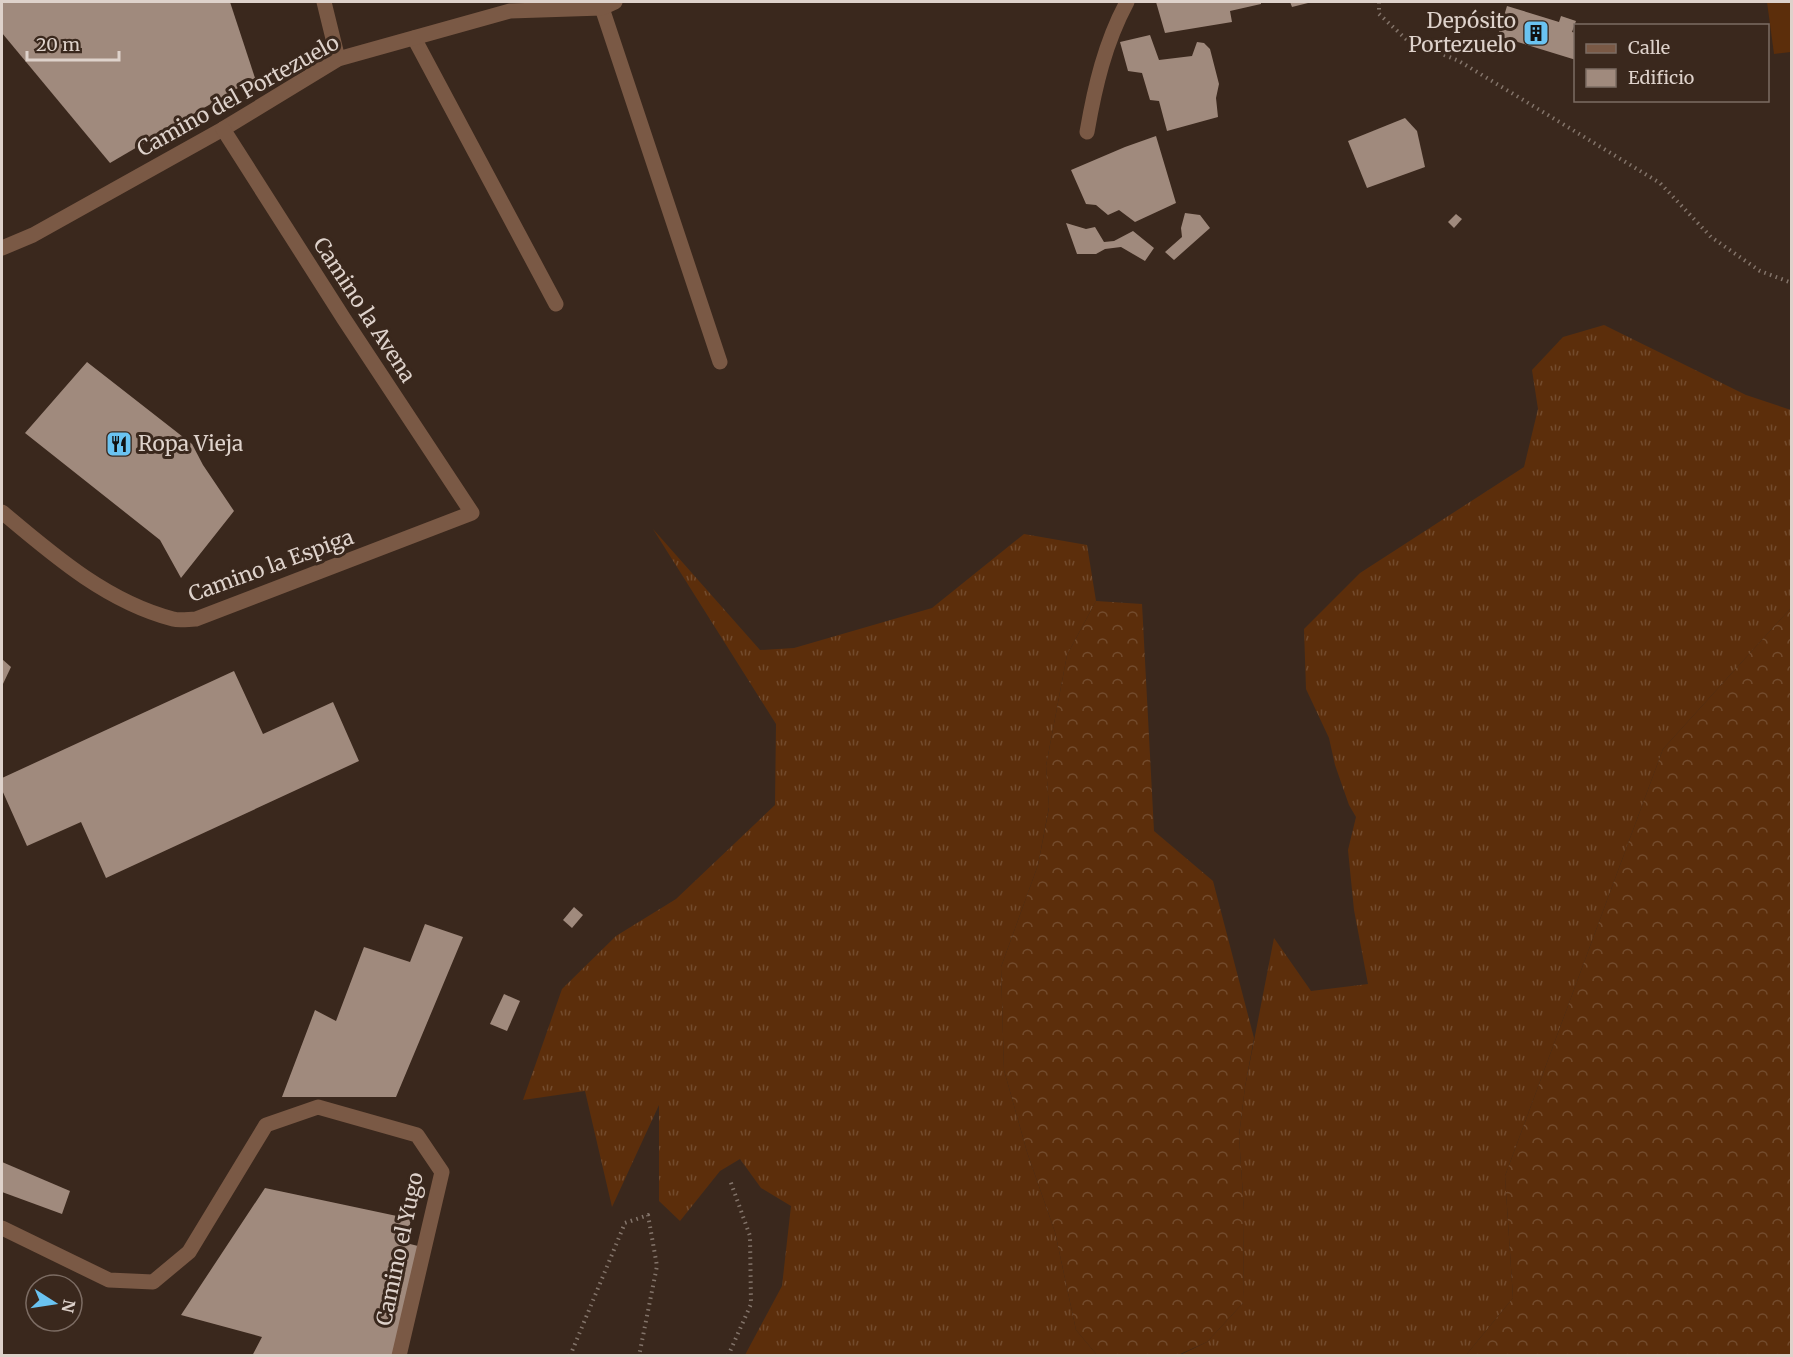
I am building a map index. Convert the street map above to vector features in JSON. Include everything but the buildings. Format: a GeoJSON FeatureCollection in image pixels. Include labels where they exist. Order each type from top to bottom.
{"type":"FeatureCollection","features":[{"type":"Feature","properties":{"kind":"street"},"geometry":{"type":"LineString","coordinates":[[324,2],[338,59]]}},
{"type":"Feature","properties":{"kind":"street"},"geometry":{"type":"LineString","coordinates":[[1087,132],[1095,86],[1113,28],[1127,2]]}},
{"type":"Feature","properties":{"kind":"street"},"geometry":{"type":"LineString","coordinates":[[609,5],[720,362]]}},
{"type":"Feature","properties":{"kind":"street","name":"Camino del Portezuelo"},"geometry":{"type":"LineString","coordinates":[[2,248],[33,235],[223,129],[338,59],[414,38],[509,6],[609,5]]}},
{"type":"Feature","properties":{"kind":"street"},"geometry":{"type":"LineString","coordinates":[[414,38],[556,304]]}},
{"type":"Feature","properties":{"kind":"street","name":"Camino la Avena"},"geometry":{"type":"LineString","coordinates":[[223,129],[344,320],[472,513]]}},
{"type":"Feature","properties":{"kind":"street","name":"Camino la Espiga"},"geometry":{"type":"LineString","coordinates":[[2,512],[38,543],[112,595],[176,620],[196,619],[472,513]]}},
{"type":"Feature","properties":{"kind":"street","name":"Camino el Yugo"},"geometry":{"type":"LineString","coordinates":[[2,1228],[109,1280],[153,1282],[189,1252],[266,1125],[318,1107],[417,1135],[442,1172],[399,1356]]}},
{"type":"Feature","properties":{"kind":"path"},"geometry":{"type":"LineString","coordinates":[[1379,2],[1379,14],[1407,40],[1459,61],[1660,183],[1711,237],[1760,271],[1791,284]]}},
{"type":"Feature","properties":{"kind":"path"},"geometry":{"type":"LineString","coordinates":[[728,1356],[751,1304],[750,1236],[730,1180]]}},
{"type":"Feature","properties":{"kind":"path"},"geometry":{"type":"LineString","coordinates":[[570,1356],[625,1223],[648,1215],[657,1266],[639,1356]]}},
{"type":"Feature","properties":{"kind":"green space"},"geometry":{"type":"Polygon","coordinates":[[[1767,2],[1791,2],[1791,52],[1774,54],[1767,2]]]}},
{"type":"Feature","properties":{"kind":"green space"},"geometry":{"type":"Polygon","coordinates":[[[1604,325],[1746,395],[1791,410],[1791,608],[1663,749],[1505,1176],[1513,1298],[1466,1355],[1178,1356],[1207,1342],[1243,1303],[1244,1211],[1239,1136],[1245,1087],[1274,938],[1311,991],[1368,984],[1354,910],[1348,850],[1356,817],[1349,805],[1335,765],[1329,738],[1306,689],[1304,629],[1360,573],[1524,467],[1538,409],[1532,370],[1563,337],[1604,325]]]}},
{"type":"Feature","properties":{"kind":"green space"},"geometry":{"type":"Polygon","coordinates":[[[653,529],[760,650],[794,648],[932,608],[1024,534],[1087,545],[1096,601],[1067,655],[1046,766],[1049,807],[1038,865],[1001,967],[1004,1070],[1027,1152],[1055,1232],[1076,1330],[1097,1355],[745,1355],[782,1286],[791,1206],[761,1188],[740,1159],[720,1171],[680,1221],[659,1201],[659,1105],[612,1207],[585,1091],[523,1100],[562,989],[616,936],[676,899],[775,805],[776,724],[653,529]]]}},
{"type":"Feature","properties":{"kind":"green space"},"geometry":{"type":"Polygon","coordinates":[[[1096,601],[1142,604],[1154,831],[1213,881],[1254,1038],[1239,1136],[1244,1211],[1243,1303],[1207,1342],[1178,1355],[1097,1355],[1076,1330],[1055,1232],[1027,1152],[1004,1070],[1001,967],[1038,865],[1049,808],[1046,766],[1067,655],[1096,601]]]}},
{"type":"Feature","properties":{"kind":"green space"},"geometry":{"type":"Polygon","coordinates":[[[1791,608],[1791,1355],[1466,1355],[1513,1298],[1505,1176],[1663,749],[1791,608]]]}},
{"type":"Feature","properties":{"kind":"place","name":"Depósito Portezuelo"},"geometry":{"type":"Point","coordinates":[1536,33]}},
{"type":"Feature","properties":{"kind":"place","name":"Ropa Vieja"},"geometry":{"type":"Point","coordinates":[119,444]}}]}
